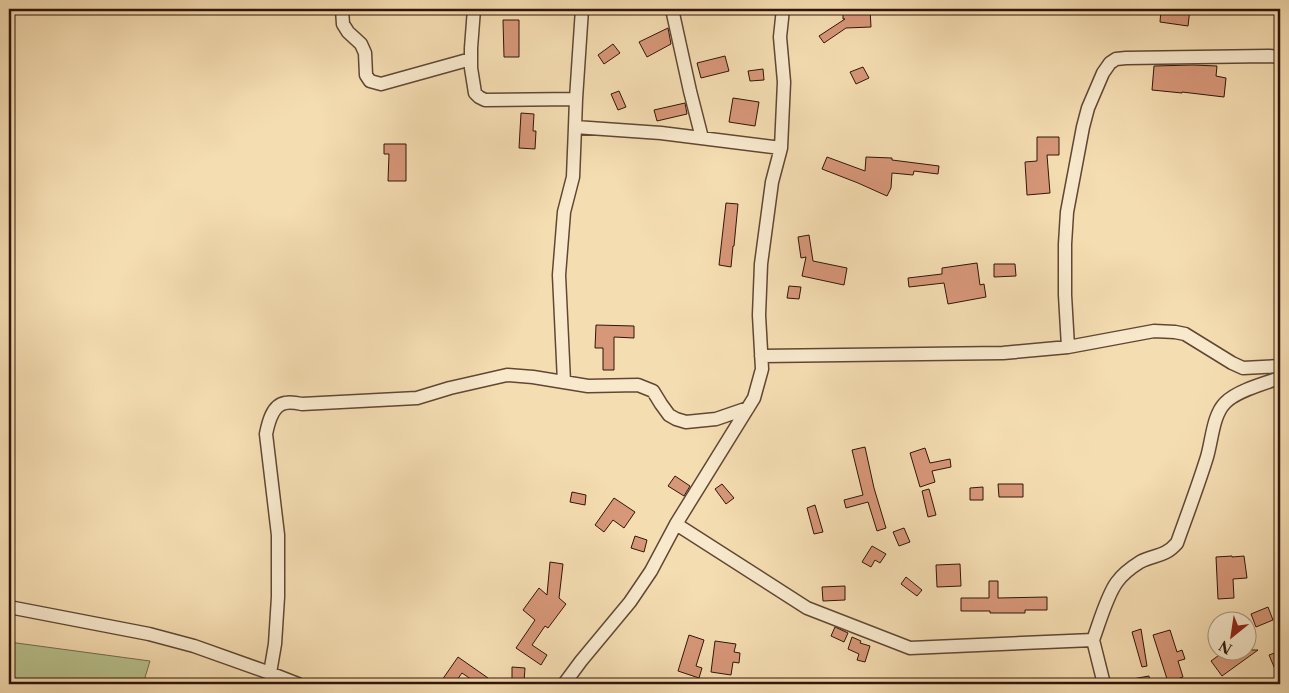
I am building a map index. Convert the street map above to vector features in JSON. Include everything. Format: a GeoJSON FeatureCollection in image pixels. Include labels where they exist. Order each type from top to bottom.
{"type":"FeatureCollection","features":[{"type":"Feature","properties":{"kind":"street"},"geometry":{"type":"LineString","coordinates":[[342,9],[343,24],[348,32],[361,44],[365,53],[366,75],[370,81],[380,84],[471,59]]}},
{"type":"Feature","properties":{"kind":"street"},"geometry":{"type":"LineString","coordinates":[[474,9],[471,59],[474,87],[479,97],[485,100],[576,99]]}},
{"type":"Feature","properties":{"kind":"street"},"geometry":{"type":"LineString","coordinates":[[564,382],[559,276],[564,212],[573,177],[582,9]]}},
{"type":"Feature","properties":{"kind":"street"},"geometry":{"type":"LineString","coordinates":[[672,9],[702,138]]}},
{"type":"Feature","properties":{"kind":"street"},"geometry":{"type":"LineString","coordinates":[[564,684],[630,602],[651,571],[676,524],[754,398],[762,369],[761,264],[772,182],[782,148],[784,82],[780,37],[783,9]]}},
{"type":"Feature","properties":{"kind":"street"},"geometry":{"type":"LineString","coordinates":[[1068,346],[1065,244],[1068,212],[1088,108],[1110,62],[1126,58],[1280,57]]}},
{"type":"Feature","properties":{"kind":"street"},"geometry":{"type":"LineString","coordinates":[[575,127],[661,133],[782,148]]}},
{"type":"Feature","properties":{"kind":"street"},"geometry":{"type":"LineString","coordinates":[[762,356],[1003,353],[1068,346],[1154,331],[1184,334],[1232,364],[1243,368],[1280,366]]}},
{"type":"Feature","properties":{"kind":"street"},"geometry":{"type":"LineString","coordinates":[[270,673],[275,644],[278,597],[278,535],[266,434],[268,423],[278,406],[284,402],[302,404],[417,398],[450,388],[507,375],[533,377],[588,386],[638,384],[653,391],[669,415],[676,420],[686,422],[716,419],[748,408]]}},
{"type":"Feature","properties":{"kind":"street"},"geometry":{"type":"LineString","coordinates":[[1104,684],[1093,640],[1116,583],[1140,562],[1171,550],[1177,543],[1208,455],[1216,418],[1224,403],[1237,394],[1280,378]]}},
{"type":"Feature","properties":{"kind":"street"},"geometry":{"type":"LineString","coordinates":[[676,524],[807,608],[910,648],[1093,640]]}},
{"type":"Feature","properties":{"kind":"street"},"geometry":{"type":"LineString","coordinates":[[9,607],[149,634],[194,646],[298,684]]}},
{"type":"Feature","properties":{"kind":"green space"},"geometry":{"type":"Polygon","coordinates":[[[9,642],[150,661],[143,684],[9,684],[9,642]]]}},
{"type":"Feature","properties":{"kind":"building"},"geometry":{"type":"Polygon","coordinates":[[[843,9],[870,9],[871,27],[846,28],[824,43],[819,36],[845,19],[843,19],[843,9]]]}},
{"type":"Feature","properties":{"kind":"building"},"geometry":{"type":"Polygon","coordinates":[[[1161,9],[1190,9],[1188,26],[1160,22],[1161,9]]]}},
{"type":"Feature","properties":{"kind":"building"},"geometry":{"type":"Polygon","coordinates":[[[503,20],[519,20],[519,57],[504,57],[503,20]]]}},
{"type":"Feature","properties":{"kind":"building"},"geometry":{"type":"Polygon","coordinates":[[[668,28],[671,44],[647,57],[639,42],[668,28]]]}},
{"type":"Feature","properties":{"kind":"building"},"geometry":{"type":"Polygon","coordinates":[[[613,44],[620,53],[604,64],[598,55],[613,44]]]}},
{"type":"Feature","properties":{"kind":"building"},"geometry":{"type":"Polygon","coordinates":[[[725,56],[729,71],[701,78],[697,63],[725,56]]]}},
{"type":"Feature","properties":{"kind":"building"},"geometry":{"type":"Polygon","coordinates":[[[1154,66],[1217,66],[1216,76],[1226,78],[1224,97],[1152,90],[1154,66]]]}},
{"type":"Feature","properties":{"kind":"building"},"geometry":{"type":"Polygon","coordinates":[[[863,67],[869,78],[856,84],[850,72],[863,67]]]}},
{"type":"Feature","properties":{"kind":"building"},"geometry":{"type":"Polygon","coordinates":[[[763,69],[764,80],[750,81],[748,71],[763,69]]]}},
{"type":"Feature","properties":{"kind":"building"},"geometry":{"type":"Polygon","coordinates":[[[619,91],[626,107],[618,110],[611,94],[619,91]]]}},
{"type":"Feature","properties":{"kind":"building"},"geometry":{"type":"Polygon","coordinates":[[[733,98],[759,102],[755,126],[729,122],[733,98]]]}},
{"type":"Feature","properties":{"kind":"building"},"geometry":{"type":"Polygon","coordinates":[[[685,103],[687,114],[657,121],[654,110],[685,103]]]}},
{"type":"Feature","properties":{"kind":"building"},"geometry":{"type":"Polygon","coordinates":[[[521,113],[534,114],[533,131],[536,131],[535,149],[519,148],[521,113]]]}},
{"type":"Feature","properties":{"kind":"building"},"geometry":{"type":"Polygon","coordinates":[[[1037,137],[1059,137],[1059,155],[1047,155],[1050,193],[1027,195],[1025,162],[1037,161],[1037,137]]]}},
{"type":"Feature","properties":{"kind":"building"},"geometry":{"type":"Polygon","coordinates":[[[384,144],[406,144],[406,181],[388,181],[389,154],[384,154],[384,144]]]}},
{"type":"Feature","properties":{"kind":"building"},"geometry":{"type":"Polygon","coordinates":[[[827,157],[865,171],[866,157],[892,158],[892,160],[939,166],[938,174],[914,171],[913,175],[892,173],[891,188],[887,196],[822,169],[827,157]]]}},
{"type":"Feature","properties":{"kind":"building"},"geometry":{"type":"Polygon","coordinates":[[[726,203],[738,204],[731,267],[719,265],[726,203]]]}},
{"type":"Feature","properties":{"kind":"building"},"geometry":{"type":"Polygon","coordinates":[[[809,235],[813,261],[847,268],[844,285],[802,276],[806,257],[801,258],[798,237],[809,235]]]}},
{"type":"Feature","properties":{"kind":"building"},"geometry":{"type":"Polygon","coordinates":[[[977,263],[980,285],[984,284],[986,297],[948,304],[944,283],[909,287],[908,278],[942,274],[942,268],[977,263]]]}},
{"type":"Feature","properties":{"kind":"building"},"geometry":{"type":"Polygon","coordinates":[[[994,264],[1015,264],[1016,276],[994,277],[994,264]]]}},
{"type":"Feature","properties":{"kind":"building"},"geometry":{"type":"Polygon","coordinates":[[[789,286],[801,287],[799,299],[787,298],[789,286]]]}},
{"type":"Feature","properties":{"kind":"building"},"geometry":{"type":"Polygon","coordinates":[[[596,325],[634,326],[634,338],[614,337],[614,370],[603,370],[603,348],[595,348],[596,325]]]}},
{"type":"Feature","properties":{"kind":"building"},"geometry":{"type":"Polygon","coordinates":[[[865,447],[874,488],[886,528],[877,531],[868,502],[846,508],[844,500],[863,495],[852,450],[865,447]]]}},
{"type":"Feature","properties":{"kind":"building"},"geometry":{"type":"Polygon","coordinates":[[[925,448],[930,463],[950,459],[951,467],[932,471],[935,482],[920,487],[910,453],[925,448]]]}},
{"type":"Feature","properties":{"kind":"building"},"geometry":{"type":"Polygon","coordinates":[[[675,476],[690,486],[684,496],[668,486],[675,476]]]}},
{"type":"Feature","properties":{"kind":"building"},"geometry":{"type":"Polygon","coordinates":[[[722,484],[734,498],[726,504],[715,489],[722,484]]]}},
{"type":"Feature","properties":{"kind":"building"},"geometry":{"type":"Polygon","coordinates":[[[998,484],[1023,484],[1023,497],[999,497],[998,484]]]}},
{"type":"Feature","properties":{"kind":"building"},"geometry":{"type":"Polygon","coordinates":[[[983,487],[983,500],[970,500],[970,488],[983,487]]]}},
{"type":"Feature","properties":{"kind":"building"},"geometry":{"type":"Polygon","coordinates":[[[929,489],[936,515],[928,517],[922,491],[929,489]]]}},
{"type":"Feature","properties":{"kind":"building"},"geometry":{"type":"Polygon","coordinates":[[[572,492],[586,495],[585,505],[570,502],[572,492]]]}},
{"type":"Feature","properties":{"kind":"building"},"geometry":{"type":"Polygon","coordinates":[[[614,498],[635,512],[624,528],[613,520],[604,532],[595,525],[614,498]]]}},
{"type":"Feature","properties":{"kind":"building"},"geometry":{"type":"Polygon","coordinates":[[[815,505],[823,532],[814,534],[807,508],[815,505]]]}},
{"type":"Feature","properties":{"kind":"building"},"geometry":{"type":"Polygon","coordinates":[[[904,528],[910,542],[899,546],[893,532],[904,528]]]}},
{"type":"Feature","properties":{"kind":"building"},"geometry":{"type":"Polygon","coordinates":[[[635,536],[647,540],[644,552],[631,548],[635,536]]]}},
{"type":"Feature","properties":{"kind":"building"},"geometry":{"type":"Polygon","coordinates":[[[872,546],[886,554],[880,563],[875,560],[871,567],[862,562],[872,546]]]}},
{"type":"Feature","properties":{"kind":"building"},"geometry":{"type":"Polygon","coordinates":[[[1244,556],[1247,578],[1233,579],[1234,598],[1218,599],[1216,557],[1244,556]]]}},
{"type":"Feature","properties":{"kind":"building"},"geometry":{"type":"Polygon","coordinates":[[[550,562],[563,564],[559,598],[566,604],[548,628],[545,626],[532,645],[547,655],[541,665],[516,648],[535,620],[523,610],[539,588],[547,595],[550,562]]]}},
{"type":"Feature","properties":{"kind":"building"},"geometry":{"type":"Polygon","coordinates":[[[960,564],[961,586],[937,587],[936,565],[960,564]]]}},
{"type":"Feature","properties":{"kind":"building"},"geometry":{"type":"Polygon","coordinates":[[[906,577],[922,590],[917,596],[901,584],[906,577]]]}},
{"type":"Feature","properties":{"kind":"building"},"geometry":{"type":"Polygon","coordinates":[[[989,581],[998,581],[998,598],[1047,597],[1047,610],[1025,610],[1025,613],[961,611],[961,598],[989,598],[989,581]]]}},
{"type":"Feature","properties":{"kind":"building"},"geometry":{"type":"Polygon","coordinates":[[[845,586],[845,600],[823,601],[822,587],[845,586]]]}},
{"type":"Feature","properties":{"kind":"building"},"geometry":{"type":"Polygon","coordinates":[[[1268,607],[1273,620],[1256,627],[1256,612],[1268,607]]]}},
{"type":"Feature","properties":{"kind":"building"},"geometry":{"type":"Polygon","coordinates":[[[835,627],[848,633],[844,642],[831,636],[835,627]]]}},
{"type":"Feature","properties":{"kind":"building"},"geometry":{"type":"Polygon","coordinates":[[[1141,629],[1147,666],[1142,667],[1132,632],[1141,629]]]}},
{"type":"Feature","properties":{"kind":"building"},"geometry":{"type":"Polygon","coordinates":[[[1170,630],[1177,652],[1182,650],[1185,659],[1178,661],[1183,677],[1168,682],[1153,635],[1170,630]]]}},
{"type":"Feature","properties":{"kind":"building"},"geometry":{"type":"Polygon","coordinates":[[[689,635],[704,640],[696,666],[702,668],[699,678],[678,671],[689,635]]]}},
{"type":"Feature","properties":{"kind":"building"},"geometry":{"type":"Polygon","coordinates":[[[852,637],[861,641],[860,643],[870,646],[865,662],[857,660],[859,654],[848,649],[852,637]]]}},
{"type":"Feature","properties":{"kind":"building"},"geometry":{"type":"Polygon","coordinates":[[[715,641],[736,644],[734,652],[740,653],[739,663],[733,662],[731,675],[711,672],[715,641]]]}},
{"type":"Feature","properties":{"kind":"building"},"geometry":{"type":"Polygon","coordinates":[[[1280,651],[1280,681],[1269,655],[1280,651]]]}},
{"type":"Feature","properties":{"kind":"building"},"geometry":{"type":"Polygon","coordinates":[[[458,657],[488,678],[484,684],[478,684],[462,673],[454,684],[448,684],[442,680],[458,657]]]}},
{"type":"Feature","properties":{"kind":"building"},"geometry":{"type":"Polygon","coordinates":[[[1212,660],[1244,660],[1222,676],[1211,661],[1212,660]]]}},
{"type":"Feature","properties":{"kind":"building"},"geometry":{"type":"Polygon","coordinates":[[[512,667],[525,668],[524,682],[512,681],[512,667]]]}},
{"type":"Feature","properties":{"kind":"building"},"geometry":{"type":"Polygon","coordinates":[[[1149,676],[1150,684],[1127,684],[1127,680],[1149,676]]]}}]}
